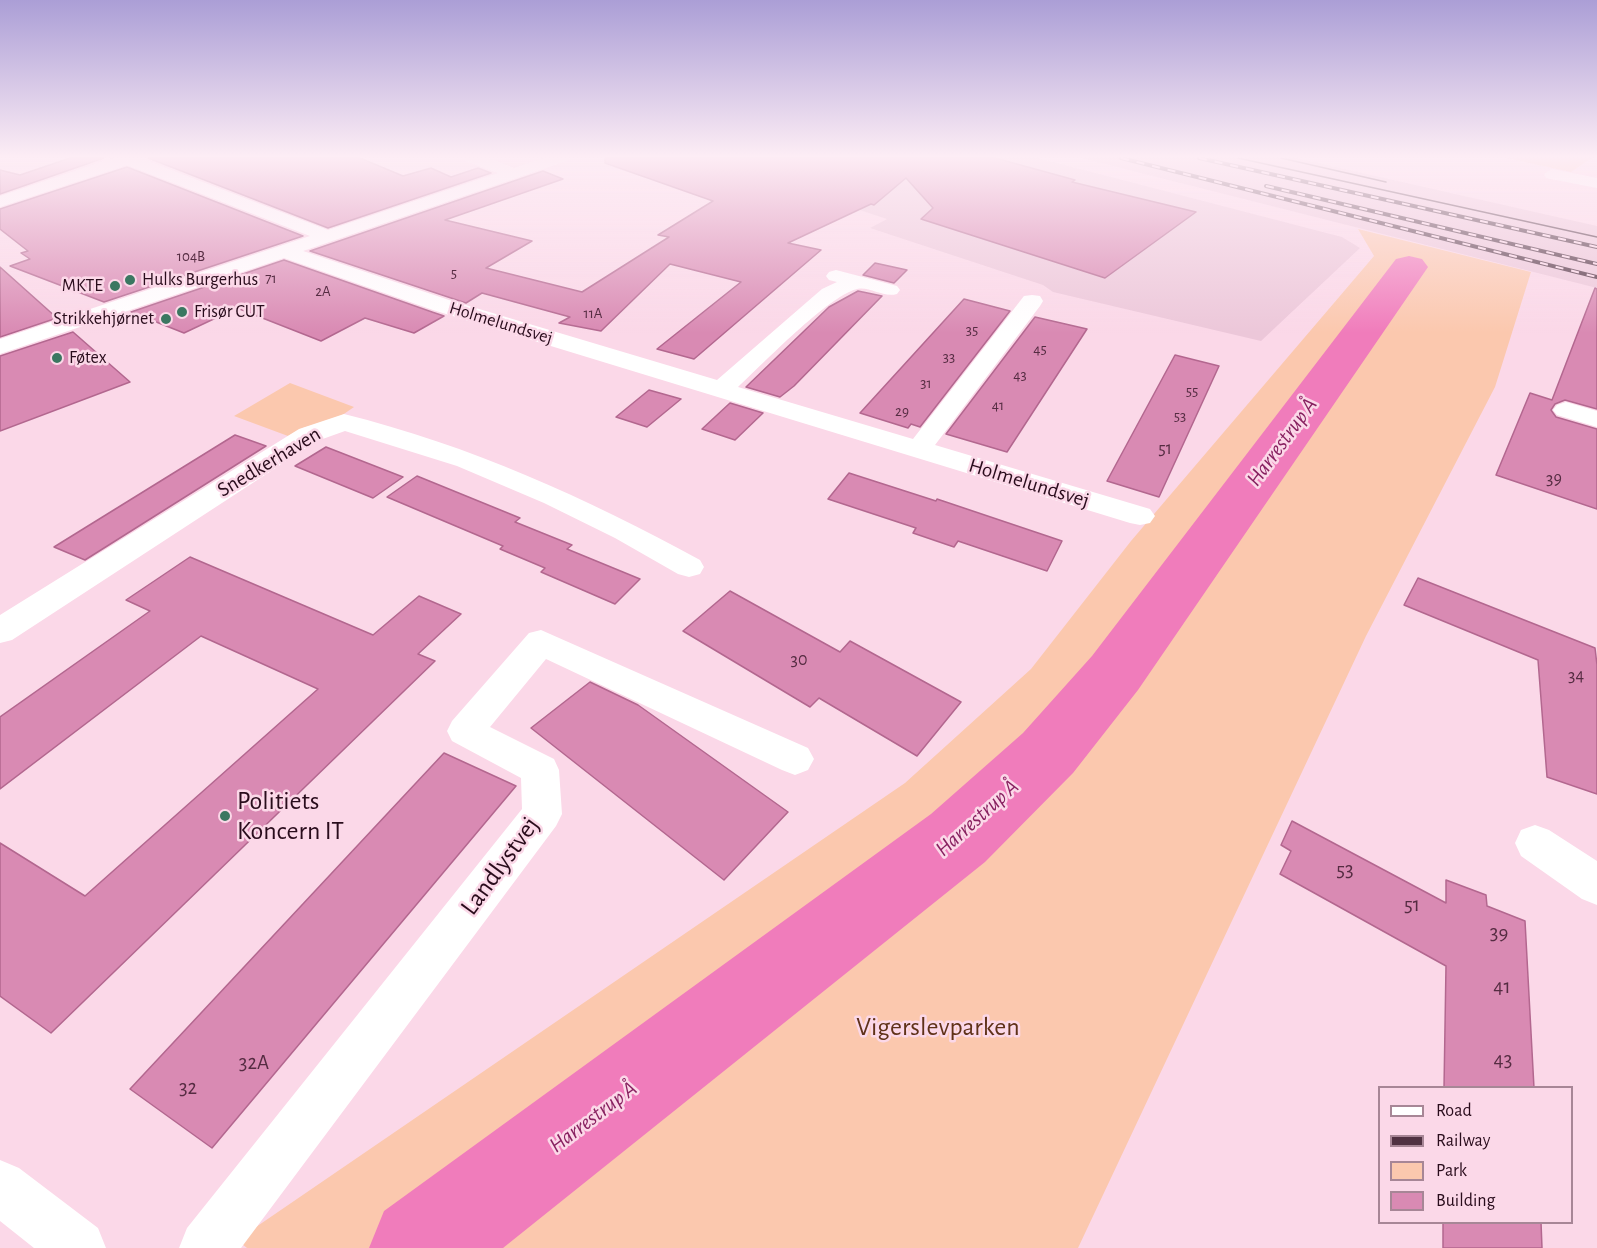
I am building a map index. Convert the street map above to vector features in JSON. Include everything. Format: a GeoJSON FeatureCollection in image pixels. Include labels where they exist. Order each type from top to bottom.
{"type":"FeatureCollection","features":[{"type":"Feature","properties":{"kind":"street"},"geometry":{"type":"LineString","coordinates":[[275,216],[326,236]]}},
{"type":"Feature","properties":{"kind":"street"},"geometry":{"type":"LineString","coordinates":[[0,347],[386,216]]}},
{"type":"Feature","properties":{"kind":"street","name":"Holmelundsvej"},"geometry":{"type":"LineString","coordinates":[[284,251],[441,305],[1140,516]]}},
{"type":"Feature","properties":{"kind":"street"},"geometry":{"type":"LineString","coordinates":[[823,273],[890,290]]}},
{"type":"Feature","properties":{"kind":"street"},"geometry":{"type":"LineString","coordinates":[[720,390],[829,293],[856,282]]}},
{"type":"Feature","properties":{"kind":"street"},"geometry":{"type":"LineString","coordinates":[[919,449],[1032,301]]}},
{"type":"Feature","properties":{"kind":"street"},"geometry":{"type":"LineString","coordinates":[[1566,410],[1597,419]]}},
{"type":"Feature","properties":{"kind":"street","name":"Snedkerhaven"},"geometry":{"type":"LineString","coordinates":[[0,631],[308,435],[345,423],[466,460],[500,474],[625,531],[690,567]]}},
{"type":"Feature","properties":{"kind":"street","name":"Landlystvej"},"geometry":{"type":"LineString","coordinates":[[207,1248],[542,814],[540,771],[465,731],[541,642],[795,759]]}},
{"type":"Feature","properties":{"kind":"street"},"geometry":{"type":"LineString","coordinates":[[1535,843],[1597,885]]}},
{"type":"Feature","properties":{"kind":"street"},"geometry":{"type":"LineString","coordinates":[[0,1187],[78,1248]]}},
{"type":"Feature","properties":{"kind":"shaded area"},"geometry":{"type":"Polygon","coordinates":[[[879,216],[1262,216],[1342,237],[1360,248],[1261,341],[1053,292],[1043,285],[870,228],[887,219],[879,216]]]}},
{"type":"Feature","properties":{"kind":"shaded area"},"geometry":{"type":"Polygon","coordinates":[[[1312,216],[1554,216],[1597,226],[1597,288],[1312,216]]]}},
{"type":"Feature","properties":{"kind":"green space","name":"Vigerslevparken"},"geometry":{"type":"Polygon","coordinates":[[[1358,229],[1531,272],[1495,387],[1366,636],[1078,1248],[247,1248],[237,1240],[905,783],[1031,669],[1131,541],[1374,256],[1358,229]]]}},
{"type":"Feature","properties":{"kind":"green space"},"geometry":{"type":"Polygon","coordinates":[[[290,383],[354,407],[338,418],[303,428],[288,436],[234,416],[290,383]]]}},
{"type":"Feature","properties":{"kind":"building"},"geometry":{"type":"Polygon","coordinates":[[[0,216],[253,216],[303,236],[104,302],[10,266],[30,259],[21,253],[28,251],[0,229],[0,216]]]}},
{"type":"Feature","properties":{"kind":"building"},"geometry":{"type":"Polygon","coordinates":[[[298,216],[363,216],[328,228],[298,216]]]}},
{"type":"Feature","properties":{"kind":"building"},"geometry":{"type":"Polygon","coordinates":[[[411,216],[456,216],[445,220],[532,241],[486,268],[582,292],[669,237],[658,235],[688,216],[845,216],[788,243],[821,250],[694,359],[657,349],[741,282],[670,264],[601,331],[559,323],[570,317],[482,293],[466,303],[310,251],[411,216]]]}},
{"type":"Feature","properties":{"kind":"building"},"geometry":{"type":"Polygon","coordinates":[[[924,216],[1190,216],[1105,278],[921,219],[924,216]]]}},
{"type":"Feature","properties":{"kind":"building"},"geometry":{"type":"Polygon","coordinates":[[[284,260],[444,316],[414,333],[365,318],[321,341],[237,308],[184,333],[131,312],[284,260]]]}},
{"type":"Feature","properties":{"kind":"building"},"geometry":{"type":"Polygon","coordinates":[[[875,263],[907,270],[894,283],[863,275],[875,263]]]}},
{"type":"Feature","properties":{"kind":"building"},"geometry":{"type":"Polygon","coordinates":[[[0,267],[57,318],[0,337],[0,267]]]}},
{"type":"Feature","properties":{"kind":"building"},"geometry":{"type":"Polygon","coordinates":[[[1595,288],[1597,289],[1597,409],[1565,400],[1555,404],[1551,410],[1556,417],[1597,429],[1597,509],[1496,475],[1530,393],[1552,400],[1595,288]]]}},
{"type":"Feature","properties":{"kind":"building"},"geometry":{"type":"Polygon","coordinates":[[[858,291],[882,296],[794,386],[780,397],[746,387],[829,307],[858,291]]]}},
{"type":"Feature","properties":{"kind":"building"},"geometry":{"type":"Polygon","coordinates":[[[964,299],[1010,311],[920,427],[911,424],[908,428],[860,413],[964,299]]]}},
{"type":"Feature","properties":{"kind":"building"},"geometry":{"type":"Polygon","coordinates":[[[1035,317],[1087,329],[1007,452],[946,434],[1035,317]]]}},
{"type":"Feature","properties":{"kind":"building"},"geometry":{"type":"Polygon","coordinates":[[[73,332],[130,382],[0,431],[0,356],[73,332]]]}},
{"type":"Feature","properties":{"kind":"building"},"geometry":{"type":"Polygon","coordinates":[[[1175,355],[1219,366],[1159,497],[1107,481],[1175,355]]]}},
{"type":"Feature","properties":{"kind":"building"},"geometry":{"type":"Polygon","coordinates":[[[649,390],[681,399],[647,427],[616,417],[649,390]]]}},
{"type":"Feature","properties":{"kind":"building"},"geometry":{"type":"Polygon","coordinates":[[[730,403],[763,413],[735,440],[702,429],[730,403]]]}},
{"type":"Feature","properties":{"kind":"building"},"geometry":{"type":"Polygon","coordinates":[[[235,435],[266,446],[85,560],[54,547],[235,435]]]}},
{"type":"Feature","properties":{"kind":"building"},"geometry":{"type":"Polygon","coordinates":[[[326,447],[403,477],[373,498],[295,466],[326,447]]]}},
{"type":"Feature","properties":{"kind":"building"},"geometry":{"type":"Polygon","coordinates":[[[849,473],[936,501],[937,499],[1062,541],[1047,571],[958,541],[954,547],[913,533],[916,528],[828,499],[849,473]]]}},
{"type":"Feature","properties":{"kind":"building"},"geometry":{"type":"Polygon","coordinates":[[[417,476],[520,518],[515,522],[572,545],[567,549],[640,579],[615,604],[541,572],[545,568],[500,549],[503,546],[387,497],[417,476]]]}},
{"type":"Feature","properties":{"kind":"building","name":"Politiets Koncern IT"},"geometry":{"type":"Polygon","coordinates":[[[190,557],[373,635],[419,596],[461,614],[418,654],[435,661],[51,1033],[0,996],[0,843],[85,896],[318,689],[201,636],[0,789],[0,717],[150,611],[126,600],[190,557]]]}},
{"type":"Feature","properties":{"kind":"building"},"geometry":{"type":"Polygon","coordinates":[[[1418,578],[1595,648],[1597,794],[1547,777],[1538,660],[1404,605],[1418,578]]]}},
{"type":"Feature","properties":{"kind":"building"},"geometry":{"type":"Polygon","coordinates":[[[730,591],[840,652],[850,641],[961,702],[917,756],[819,698],[810,707],[683,631],[730,591]]]}},
{"type":"Feature","properties":{"kind":"building"},"geometry":{"type":"Polygon","coordinates":[[[590,682],[638,705],[788,812],[724,880],[531,728],[590,682]]]}},
{"type":"Feature","properties":{"kind":"building"},"geometry":{"type":"Polygon","coordinates":[[[444,753],[516,786],[212,1148],[130,1089],[444,753]]]}},
{"type":"Feature","properties":{"kind":"building"},"geometry":{"type":"Polygon","coordinates":[[[1292,821],[1446,903],[1446,880],[1486,895],[1487,906],[1525,921],[1534,1086],[1444,1086],[1446,966],[1280,874],[1291,851],[1281,845],[1292,821]]]}},
{"type":"Feature","properties":{"kind":"building"},"geometry":{"type":"Polygon","coordinates":[[[1443,1224],[1541,1224],[1542,1248],[1443,1248],[1443,1224]]]}},
{"type":"Feature","properties":{"kind":"waterway","name":"Harrestrup Å"},"geometry":{"type":"LineString","coordinates":[[421,1248],[958,838],[1048,753],[1115,673],[1409,267]]}},
{"type":"Feature","properties":{"kind":"tram line"},"geometry":{"type":"LineString","coordinates":[[1503,216],[1597,237]]}},
{"type":"Feature","properties":{"kind":"railway"},"geometry":{"type":"LineString","coordinates":[[1354,216],[1597,277]]}},
{"type":"Feature","properties":{"kind":"railway"},"geometry":{"type":"LineString","coordinates":[[1394,216],[1597,264]]}},
{"type":"Feature","properties":{"kind":"railway"},"geometry":{"type":"LineString","coordinates":[[1459,216],[1597,247]]}},
{"type":"Feature","properties":{"kind":"place","name":"Hulks Burgerhus"},"geometry":{"type":"Point","coordinates":[130,280]}},
{"type":"Feature","properties":{"kind":"place","name":"MKTE"},"geometry":{"type":"Point","coordinates":[115,286]}},
{"type":"Feature","properties":{"kind":"place","name":"Frisør CUT"},"geometry":{"type":"Point","coordinates":[182,312]}},
{"type":"Feature","properties":{"kind":"place","name":"Strikkehjørnet"},"geometry":{"type":"Point","coordinates":[166,319]}},
{"type":"Feature","properties":{"kind":"place","name":"Føtex"},"geometry":{"type":"Point","coordinates":[57,358]}},
{"type":"Feature","properties":{"kind":"place","name":"Politiets Koncern IT"},"geometry":{"type":"Point","coordinates":[225,816]}}]}
